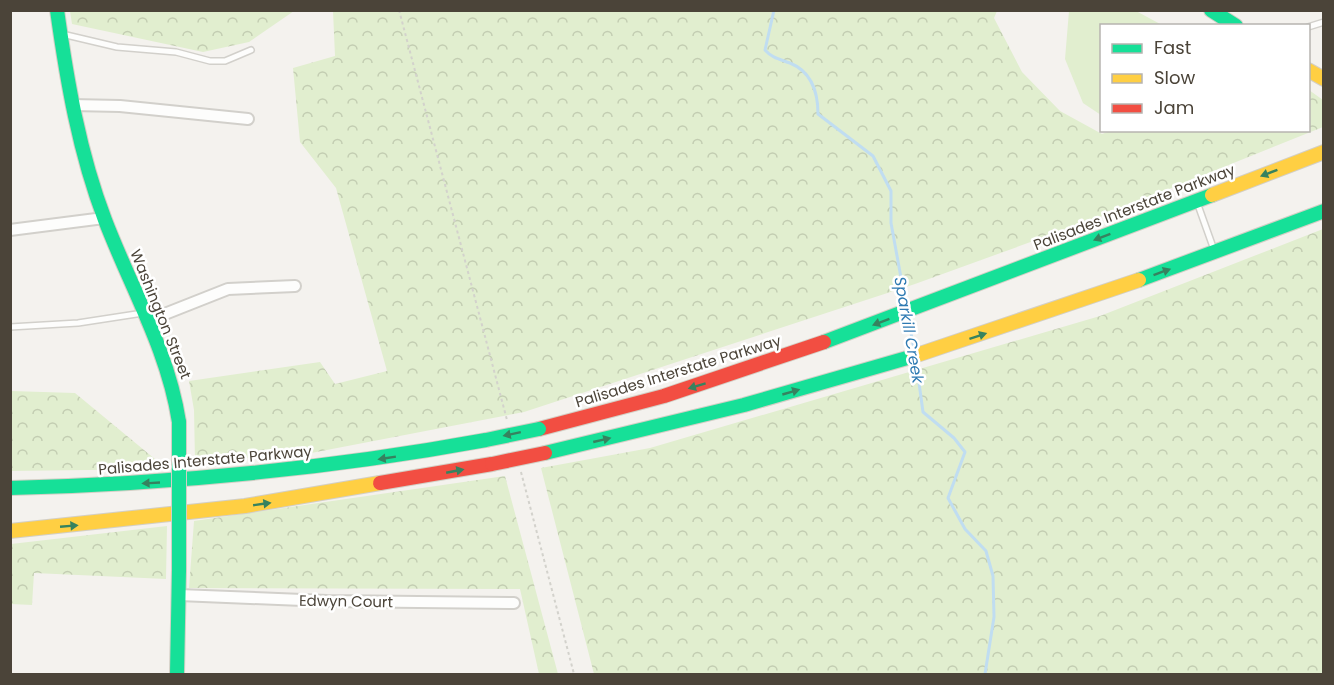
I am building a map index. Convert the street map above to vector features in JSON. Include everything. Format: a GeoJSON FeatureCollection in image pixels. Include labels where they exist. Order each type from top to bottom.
{"type":"FeatureCollection","features":[{"type":"Feature","properties":{"kind":"main road","name":"Washington Street"},"geometry":{"type":"LineString","coordinates":[[57,10],[72,105],[88,174],[173,386],[179,422],[177,675]]}},
{"type":"Feature","properties":{"kind":"main road"},"geometry":{"type":"LineString","coordinates":[[1211,10],[1233,24]]}},
{"type":"Feature","properties":{"kind":"main road"},"geometry":{"type":"LineString","coordinates":[[1310,71],[1323,79]]}},
{"type":"Feature","properties":{"kind":"main road","name":"Palisades Interstate Parkway"},"geometry":{"type":"LineString","coordinates":[[11,488],[129,484],[246,476],[362,462],[539,429],[664,396],[775,361],[1323,152]]}},
{"type":"Feature","properties":{"kind":"main road"},"geometry":{"type":"LineString","coordinates":[[10,531],[245,506],[492,464],[709,414],[879,367],[1065,307],[1323,211]]}},
{"type":"Feature","properties":{"kind":"street"},"geometry":{"type":"LineString","coordinates":[[72,105],[120,106],[248,119]]}},
{"type":"Feature","properties":{"kind":"street"},"geometry":{"type":"LineString","coordinates":[[10,230],[104,218]]}},
{"type":"Feature","properties":{"kind":"street"},"geometry":{"type":"LineString","coordinates":[[145,317],[228,289],[295,286]]}},
{"type":"Feature","properties":{"kind":"street","name":"Edwyn Court"},"geometry":{"type":"LineString","coordinates":[[179,595],[327,601],[514,603]]}},
{"type":"Feature","properties":{"kind":"lane"},"geometry":{"type":"LineString","coordinates":[[60,34],[117,46],[176,52],[210,61],[225,61],[251,50]]}},
{"type":"Feature","properties":{"kind":"lane"},"geometry":{"type":"LineString","coordinates":[[1196,201],[1215,253]]}},
{"type":"Feature","properties":{"kind":"lane"},"geometry":{"type":"LineString","coordinates":[[10,327],[145,317]]}},
{"type":"Feature","properties":{"kind":"path"},"geometry":{"type":"LineString","coordinates":[[399,10],[508,424]]}},
{"type":"Feature","properties":{"kind":"path"},"geometry":{"type":"LineString","coordinates":[[520,470],[574,675]]}},
{"type":"Feature","properties":{"kind":"green space"},"geometry":{"type":"Polygon","coordinates":[[[70,10],[294,11],[249,42],[203,52],[72,24],[70,10]]]}},
{"type":"Feature","properties":{"kind":"green space"},"geometry":{"type":"Polygon","coordinates":[[[333,11],[997,11],[994,18],[1022,72],[1060,111],[1102,134],[1108,132],[1310,132],[1310,91],[1323,100],[1323,127],[1097,218],[915,284],[524,412],[306,454],[195,461],[194,410],[189,381],[320,362],[335,384],[387,371],[336,188],[300,142],[293,68],[335,56],[333,11]]]}},
{"type":"Feature","properties":{"kind":"green space"},"geometry":{"type":"Polygon","coordinates":[[[1069,11],[1136,11],[1160,24],[1100,24],[1100,114],[1083,103],[1065,59],[1069,11]]]}},
{"type":"Feature","properties":{"kind":"green space"},"geometry":{"type":"Polygon","coordinates":[[[1323,229],[1323,674],[594,674],[541,468],[650,448],[1100,316],[1323,229]]]}},
{"type":"Feature","properties":{"kind":"green space"},"geometry":{"type":"Polygon","coordinates":[[[11,391],[75,393],[167,469],[11,471],[11,391]]]}},
{"type":"Feature","properties":{"kind":"green space"},"geometry":{"type":"Polygon","coordinates":[[[505,476],[558,674],[539,674],[520,589],[189,588],[194,521],[505,476]]]}},
{"type":"Feature","properties":{"kind":"green space"},"geometry":{"type":"Polygon","coordinates":[[[167,526],[166,579],[34,573],[32,605],[11,604],[11,544],[167,526]]]}},
{"type":"Feature","properties":{"kind":"waterway","name":"Sparkill Creek"},"geometry":{"type":"LineString","coordinates":[[774,10],[765,50],[773,57],[790,63],[804,72],[815,91],[818,114],[873,156],[891,191],[891,223],[906,305]]}},
{"type":"Feature","properties":{"kind":"waterway","name":"Sparkill Creek"},"geometry":{"type":"LineString","coordinates":[[908,317],[914,349]]}},
{"type":"Feature","properties":{"kind":"waterway","name":"Sparkill Creek"},"geometry":{"type":"LineString","coordinates":[[916,361],[923,412],[954,438],[965,452],[948,498],[965,529],[986,551],[993,576],[994,617],[985,674]]}},
{"type":"Feature","properties":{"kind":"traffic: fast"},"geometry":{"type":"LineString","coordinates":[[57,10],[70,90],[88,168],[105,220],[158,344],[174,395],[179,422]]}},
{"type":"Feature","properties":{"kind":"traffic: fast"},"geometry":{"type":"LineString","coordinates":[[1211,10],[1233,24]]}},
{"type":"Feature","properties":{"kind":"traffic: fast"},"geometry":{"type":"LineString","coordinates":[[824,342],[1212,195]]}},
{"type":"Feature","properties":{"kind":"traffic: fast"},"geometry":{"type":"LineString","coordinates":[[1139,280],[1324,211]]}},
{"type":"Feature","properties":{"kind":"traffic: fast"},"geometry":{"type":"LineString","coordinates":[[545,453],[744,405],[914,356]]}},
{"type":"Feature","properties":{"kind":"traffic: fast"},"geometry":{"type":"LineString","coordinates":[[179,422],[179,570]]}},
{"type":"Feature","properties":{"kind":"traffic: fast"},"geometry":{"type":"LineString","coordinates":[[486,440],[539,429]]}},
{"type":"Feature","properties":{"kind":"traffic: fast"},"geometry":{"type":"LineString","coordinates":[[10,488],[130,483],[249,473],[367,459],[486,440]]}},
{"type":"Feature","properties":{"kind":"traffic: fast"},"geometry":{"type":"LineString","coordinates":[[177,674],[179,570]]}},
{"type":"Feature","properties":{"kind":"traffic: slow"},"geometry":{"type":"LineString","coordinates":[[1310,71],[1324,79]]}},
{"type":"Feature","properties":{"kind":"traffic: slow"},"geometry":{"type":"LineString","coordinates":[[1212,195],[1324,152]]}},
{"type":"Feature","properties":{"kind":"traffic: slow"},"geometry":{"type":"LineString","coordinates":[[914,356],[1139,280]]}},
{"type":"Feature","properties":{"kind":"traffic: slow"},"geometry":{"type":"LineString","coordinates":[[10,531],[245,506],[380,483]]}},
{"type":"Feature","properties":{"kind":"traffic: jam"},"geometry":{"type":"LineString","coordinates":[[539,429],[664,396],[824,342]]}},
{"type":"Feature","properties":{"kind":"traffic: jam"},"geometry":{"type":"LineString","coordinates":[[492,464],[545,453]]}},
{"type":"Feature","properties":{"kind":"traffic: jam"},"geometry":{"type":"LineString","coordinates":[[380,483],[492,464]]}}]}
